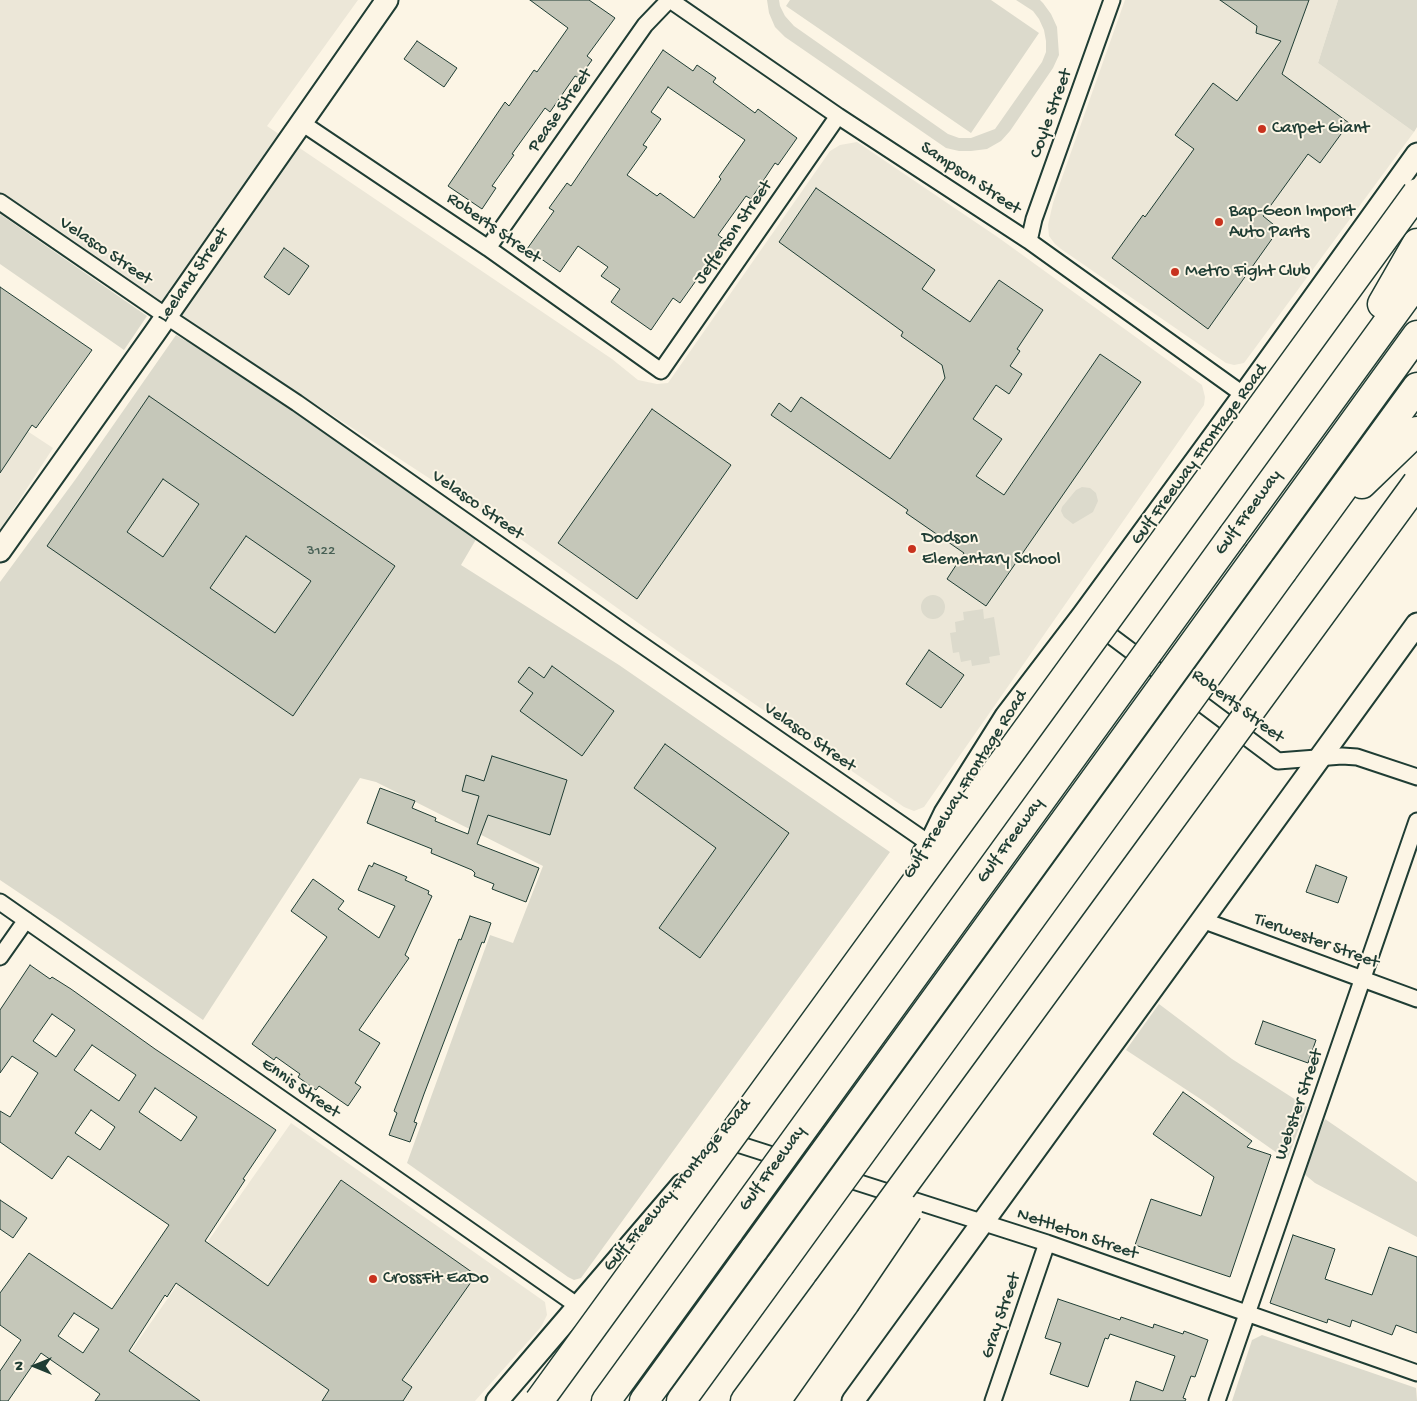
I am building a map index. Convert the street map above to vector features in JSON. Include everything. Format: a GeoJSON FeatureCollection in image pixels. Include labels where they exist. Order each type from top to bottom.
{"type":"FeatureCollection","features":[{"type":"Feature","properties":{"kind":"highway"},"geometry":{"type":"LineString","coordinates":[[539,1401],[1417,193]]}},
{"type":"Feature","properties":{"kind":"highway"},"geometry":{"type":"LineString","coordinates":[[1314,423],[1417,243]]}},
{"type":"Feature","properties":{"kind":"highway","name":"Gulf Freeway"},"geometry":{"type":"LineString","coordinates":[[606,1401],[1417,282]]}},
{"type":"Feature","properties":{"kind":"highway","name":"Gulf Freeway"},"geometry":{"type":"LineString","coordinates":[[644,1401],[1417,335]]}},
{"type":"Feature","properties":{"kind":"highway"},"geometry":{"type":"LineString","coordinates":[[681,1401],[1417,387]]}},
{"type":"Feature","properties":{"kind":"highway"},"geometry":{"type":"LineString","coordinates":[[1309,536],[1417,432]]}},
{"type":"Feature","properties":{"kind":"highway"},"geometry":{"type":"LineString","coordinates":[[776,1401],[836,1297],[1162,831],[1417,483]]}},
{"type":"Feature","properties":{"kind":"highway"},"geometry":{"type":"LineString","coordinates":[[744,1401],[836,1297]]}},
{"type":"Feature","properties":{"kind":"main road","name":"Leeland Street"},"geometry":{"type":"LineString","coordinates":[[0,551],[387,0]]}},
{"type":"Feature","properties":{"kind":"main road","name":"Gulf Freeway Frontage Road"},"geometry":{"type":"LineString","coordinates":[[497,1401],[722,1138],[890,905],[930,844],[946,813],[1006,716],[1083,616],[1417,154]]}},
{"type":"Feature","properties":{"kind":"main road"},"geometry":{"type":"LineString","coordinates":[[853,1401],[1417,624]]}},
{"type":"Feature","properties":{"kind":"street","name":"Sampson Street"},"geometry":{"type":"LineString","coordinates":[[670,0],[838,116],[1029,241],[1244,395]]}},
{"type":"Feature","properties":{"kind":"street","name":"Pease Street"},"geometry":{"type":"LineString","coordinates":[[488,248],[645,25],[670,0]]}},
{"type":"Feature","properties":{"kind":"street","name":"Coyle Street"},"geometry":{"type":"LineString","coordinates":[[1029,241],[1034,219],[1112,0]]}},
{"type":"Feature","properties":{"kind":"street","name":"Jefferson Street"},"geometry":{"type":"LineString","coordinates":[[661,371],[838,116]]}},
{"type":"Feature","properties":{"kind":"street","name":"Roberts Street"},"geometry":{"type":"LineString","coordinates":[[302,123],[488,248],[661,371]]}},
{"type":"Feature","properties":{"kind":"street","name":"Velasco Street"},"geometry":{"type":"LineString","coordinates":[[0,202],[166,316],[297,402],[629,636],[930,844]]}},
{"type":"Feature","properties":{"kind":"street","name":"Roberts Street"},"geometry":{"type":"LineString","coordinates":[[1083,616],[1278,761],[1342,756],[1357,757],[1417,777]]}},
{"type":"Feature","properties":{"kind":"street","name":"Webster Street"},"geometry":{"type":"LineString","coordinates":[[1217,1401],[1417,821]]}},
{"type":"Feature","properties":{"kind":"street","name":"Ennis Street"},"geometry":{"type":"LineString","coordinates":[[0,902],[578,1306]]}},
{"type":"Feature","properties":{"kind":"street"},"geometry":{"type":"LineString","coordinates":[[0,957],[26,920]]}},
{"type":"Feature","properties":{"kind":"street","name":"Tierwester Street"},"geometry":{"type":"LineString","coordinates":[[1202,920],[1417,999]]}},
{"type":"Feature","properties":{"kind":"street","name":"Nettleton Street"},"geometry":{"type":"LineString","coordinates":[[722,1138],[1047,1244],[1417,1373]]}},
{"type":"Feature","properties":{"kind":"street","name":"Gray Street"},"geometry":{"type":"LineString","coordinates":[[994,1401],[1047,1244]]}},
{"type":"Feature","properties":{"kind":"shaded area"},"geometry":{"type":"Polygon","coordinates":[[[0,0],[358,0],[267,126],[612,359],[638,380],[657,384],[668,383],[830,151],[840,145],[857,142],[999,238],[1202,385],[1205,397],[1204,405],[924,807],[914,811],[904,807],[679,652],[498,523],[36,222],[0,196],[0,0]]]}},
{"type":"Feature","properties":{"kind":"shaded area"},"geometry":{"type":"Polygon","coordinates":[[[767,0],[779,0],[785,16],[794,26],[948,134],[959,138],[971,138],[995,129],[1042,62],[1046,52],[1044,30],[1033,11],[1016,0],[1040,0],[1043,3],[1057,27],[1059,55],[1053,68],[1010,131],[1001,141],[987,149],[959,151],[946,148],[785,37],[775,27],[769,13],[767,0]]]}},
{"type":"Feature","properties":{"kind":"shaded area"},"geometry":{"type":"Polygon","coordinates":[[[790,0],[991,0],[1039,33],[971,133],[786,6],[790,0]]]}},
{"type":"Feature","properties":{"kind":"shaded area"},"geometry":{"type":"Polygon","coordinates":[[[1125,0],[1338,0],[1318,63],[1414,132],[1244,363],[1234,365],[1226,363],[1061,249],[1049,236],[1048,225],[1053,203],[1125,0]]]}},
{"type":"Feature","properties":{"kind":"shaded area"},"geometry":{"type":"Polygon","coordinates":[[[1338,0],[1417,0],[1417,127],[1414,132],[1318,63],[1338,0]]]}},
{"type":"Feature","properties":{"kind":"shaded area"},"geometry":{"type":"Polygon","coordinates":[[[0,214],[147,316],[124,350],[0,264],[0,214]]]}},
{"type":"Feature","properties":{"kind":"shaded area"},"geometry":{"type":"Polygon","coordinates":[[[176,335],[186,341],[191,341],[478,536],[461,565],[619,665],[890,852],[581,1278],[574,1280],[568,1277],[407,1163],[490,935],[513,943],[543,866],[376,782],[360,778],[203,1020],[0,880],[0,582],[75,480],[176,335]]]}},
{"type":"Feature","properties":{"kind":"shaded area"},"geometry":{"type":"Polygon","coordinates":[[[0,413],[53,448],[0,530],[0,413]]]}},
{"type":"Feature","properties":{"kind":"shaded area"},"geometry":{"type":"Polygon","coordinates":[[[1082,487],[1090,488],[1096,493],[1098,501],[1093,512],[1073,524],[1064,517],[1061,511],[1062,507],[1076,490],[1082,487]]]}},
{"type":"Feature","properties":{"kind":"shaded area"},"geometry":{"type":"Polygon","coordinates":[[[933,595],[942,598],[945,607],[942,616],[933,619],[924,616],[921,607],[924,598],[933,595]]]}},
{"type":"Feature","properties":{"kind":"shaded area"},"geometry":{"type":"Polygon","coordinates":[[[983,609],[984,619],[994,617],[1000,655],[989,657],[990,663],[972,666],[971,660],[961,662],[959,652],[953,653],[950,633],[956,632],[955,622],[964,620],[963,612],[983,609]]]}},
{"type":"Feature","properties":{"kind":"shaded area"},"geometry":{"type":"Polygon","coordinates":[[[1159,1004],[1232,1059],[1307,1107],[1287,1160],[1202,1100],[1126,1050],[1159,1004]]]}},
{"type":"Feature","properties":{"kind":"shaded area"},"geometry":{"type":"Polygon","coordinates":[[[1325,1119],[1417,1182],[1417,1237],[1315,1183],[1303,1173],[1325,1119]]]}},
{"type":"Feature","properties":{"kind":"shaded area"},"geometry":{"type":"Polygon","coordinates":[[[291,1123],[545,1302],[547,1315],[541,1327],[475,1401],[108,1401],[100,1395],[291,1123]]]}},
{"type":"Feature","properties":{"kind":"shaded area"},"geometry":{"type":"Polygon","coordinates":[[[1262,1335],[1416,1388],[1417,1401],[1232,1401],[1252,1340],[1262,1335]]]}},
{"type":"Feature","properties":{"kind":"building"},"geometry":{"type":"Polygon","coordinates":[[[530,0],[589,0],[615,18],[587,56],[592,60],[579,78],[575,76],[550,112],[545,108],[512,154],[514,155],[492,186],[496,188],[482,209],[448,186],[505,102],[509,106],[534,70],[537,72],[568,28],[530,0]]]}},
{"type":"Feature","properties":{"kind":"building"},"geometry":{"type":"Polygon","coordinates":[[[1220,0],[1309,0],[1282,74],[1349,123],[1320,163],[1308,154],[1263,216],[1279,229],[1208,329],[1112,258],[1143,215],[1145,217],[1194,149],[1175,135],[1213,83],[1237,101],[1281,41],[1256,33],[1257,26],[1220,0]]]}},
{"type":"Feature","properties":{"kind":"building"},"geometry":{"type":"Polygon","coordinates":[[[417,41],[457,68],[444,87],[404,59],[417,41]]]}},
{"type":"Feature","properties":{"kind":"building"},"geometry":{"type":"Polygon","coordinates":[[[663,50],[693,71],[697,65],[716,78],[713,82],[755,113],[758,109],[797,138],[778,165],[775,163],[751,199],[746,196],[718,235],[725,240],[680,303],[673,298],[651,330],[611,302],[620,289],[601,276],[608,267],[578,246],[560,272],[527,249],[554,211],[549,208],[567,183],[571,186],[663,50]],[[668,87],[651,112],[661,119],[643,145],[647,147],[627,175],[657,196],[660,193],[694,218],[721,179],[719,177],[745,140],[668,87]]]}},
{"type":"Feature","properties":{"kind":"building"},"geometry":{"type":"Polygon","coordinates":[[[816,188],[935,270],[922,289],[970,322],[999,280],[1043,310],[1017,349],[1020,351],[1010,366],[1022,374],[1009,394],[996,385],[973,419],[1002,439],[976,476],[1004,495],[1100,354],[1141,382],[986,606],[947,579],[964,553],[906,513],[908,510],[771,415],[779,403],[791,412],[801,397],[890,459],[945,378],[942,365],[901,336],[903,332],[779,242],[816,188]]]}},
{"type":"Feature","properties":{"kind":"building"},"geometry":{"type":"Polygon","coordinates":[[[284,248],[309,266],[289,295],[264,277],[284,248]]]}},
{"type":"Feature","properties":{"kind":"building"},"geometry":{"type":"Polygon","coordinates":[[[0,287],[92,350],[36,428],[32,425],[0,473],[0,287]]]}},
{"type":"Feature","properties":{"kind":"building"},"geometry":{"type":"Polygon","coordinates":[[[149,396],[395,566],[293,716],[47,546],[149,396]],[[163,479],[127,532],[163,557],[199,504],[163,479]],[[246,536],[210,588],[275,633],[311,581],[246,536]]]}},
{"type":"Feature","properties":{"kind":"building"},"geometry":{"type":"Polygon","coordinates":[[[652,409],[731,465],[637,599],[558,543],[652,409]]]}},
{"type":"Feature","properties":{"kind":"building"},"geometry":{"type":"Polygon","coordinates":[[[929,650],[964,675],[941,708],[906,684],[929,650]]]}},
{"type":"Feature","properties":{"kind":"building"},"geometry":{"type":"Polygon","coordinates":[[[552,666],[614,711],[582,756],[520,711],[533,693],[518,682],[529,667],[544,678],[552,666]]]}},
{"type":"Feature","properties":{"kind":"building"},"geometry":{"type":"Polygon","coordinates":[[[665,744],[789,833],[700,958],[659,928],[716,848],[634,788],[665,744]]]}},
{"type":"Feature","properties":{"kind":"building"},"geometry":{"type":"Polygon","coordinates":[[[492,756],[567,780],[550,835],[488,815],[477,844],[539,868],[526,902],[492,889],[494,884],[474,876],[475,873],[472,870],[431,853],[432,849],[367,823],[380,788],[415,801],[412,808],[436,818],[435,821],[468,834],[479,796],[462,791],[466,775],[484,781],[492,756]]]}},
{"type":"Feature","properties":{"kind":"building"},"geometry":{"type":"Polygon","coordinates":[[[374,863],[407,877],[405,880],[429,891],[428,894],[432,896],[405,955],[409,958],[359,1030],[380,1043],[355,1083],[361,1087],[348,1106],[319,1086],[316,1090],[298,1077],[300,1074],[276,1057],[274,1060],[252,1044],[327,937],[291,911],[313,879],[344,901],[338,909],[379,938],[395,906],[358,890],[369,865],[372,867],[374,863]]]}},
{"type":"Feature","properties":{"kind":"building"},"geometry":{"type":"Polygon","coordinates":[[[1316,865],[1347,877],[1338,903],[1306,892],[1316,865]]]}},
{"type":"Feature","properties":{"kind":"building"},"geometry":{"type":"Polygon","coordinates":[[[470,916],[491,923],[424,1094],[414,1122],[417,1123],[410,1142],[389,1135],[397,1113],[394,1111],[459,939],[461,940],[470,916]]]}},
{"type":"Feature","properties":{"kind":"building"},"geometry":{"type":"Polygon","coordinates":[[[30,965],[50,979],[52,977],[71,989],[155,1049],[276,1130],[205,1241],[268,1286],[341,1180],[476,1275],[402,1380],[412,1387],[403,1401],[322,1401],[329,1390],[176,1283],[167,1297],[165,1295],[129,1351],[200,1401],[95,1401],[100,1394],[41,1353],[8,1401],[0,1401],[0,1371],[21,1340],[0,1325],[0,1293],[29,1253],[112,1309],[169,1225],[68,1156],[52,1179],[0,1142],[0,1111],[10,1117],[38,1073],[12,1056],[0,1073],[0,1010],[30,965]],[[52,1014],[33,1041],[56,1057],[75,1030],[52,1014]],[[92,1045],[74,1070],[119,1101],[136,1075],[92,1045]],[[155,1088],[139,1112],[181,1141],[197,1117],[155,1088]],[[91,1110],[75,1133],[100,1150],[115,1127],[91,1110]],[[74,1313],[58,1336],[83,1353],[99,1329],[74,1313]]]}},
{"type":"Feature","properties":{"kind":"building"},"geometry":{"type":"Polygon","coordinates":[[[1263,1021],[1316,1040],[1308,1063],[1255,1044],[1263,1021]]]}},
{"type":"Feature","properties":{"kind":"building"},"geometry":{"type":"Polygon","coordinates":[[[1183,1092],[1252,1141],[1247,1147],[1271,1155],[1230,1277],[1135,1245],[1151,1199],[1201,1216],[1214,1177],[1153,1134],[1183,1092]]]}},
{"type":"Feature","properties":{"kind":"building"},"geometry":{"type":"Polygon","coordinates":[[[0,1200],[27,1218],[13,1238],[0,1229],[0,1200]]]}},
{"type":"Feature","properties":{"kind":"building"},"geometry":{"type":"Polygon","coordinates":[[[1293,1235],[1335,1249],[1325,1279],[1372,1295],[1389,1247],[1417,1257],[1417,1333],[1396,1325],[1392,1335],[1352,1320],[1350,1327],[1328,1319],[1327,1323],[1270,1303],[1293,1235]]]}},
{"type":"Feature","properties":{"kind":"building"},"geometry":{"type":"Polygon","coordinates":[[[1058,1299],[1120,1320],[1121,1317],[1153,1328],[1154,1324],[1183,1334],[1184,1331],[1208,1340],[1195,1377],[1191,1376],[1183,1398],[1186,1399],[1185,1401],[1130,1401],[1136,1381],[1163,1391],[1175,1356],[1110,1334],[1108,1339],[1105,1338],[1088,1387],[1050,1374],[1061,1343],[1045,1338],[1058,1299]]]}},
{"type":"Feature","properties":{"kind":"place","name":"Carpet Giant"},"geometry":{"type":"Point","coordinates":[1262,129]}},
{"type":"Feature","properties":{"kind":"place","name":"Bap-Geon Import Auto Parts"},"geometry":{"type":"Point","coordinates":[1219,222]}},
{"type":"Feature","properties":{"kind":"place","name":"Metro Fight Club"},"geometry":{"type":"Point","coordinates":[1175,272]}},
{"type":"Feature","properties":{"kind":"place","name":"Dodson Elementary School"},"geometry":{"type":"Point","coordinates":[912,549]}},
{"type":"Feature","properties":{"kind":"place","name":"CrossFit EaDo"},"geometry":{"type":"Point","coordinates":[373,1279]}}]}
